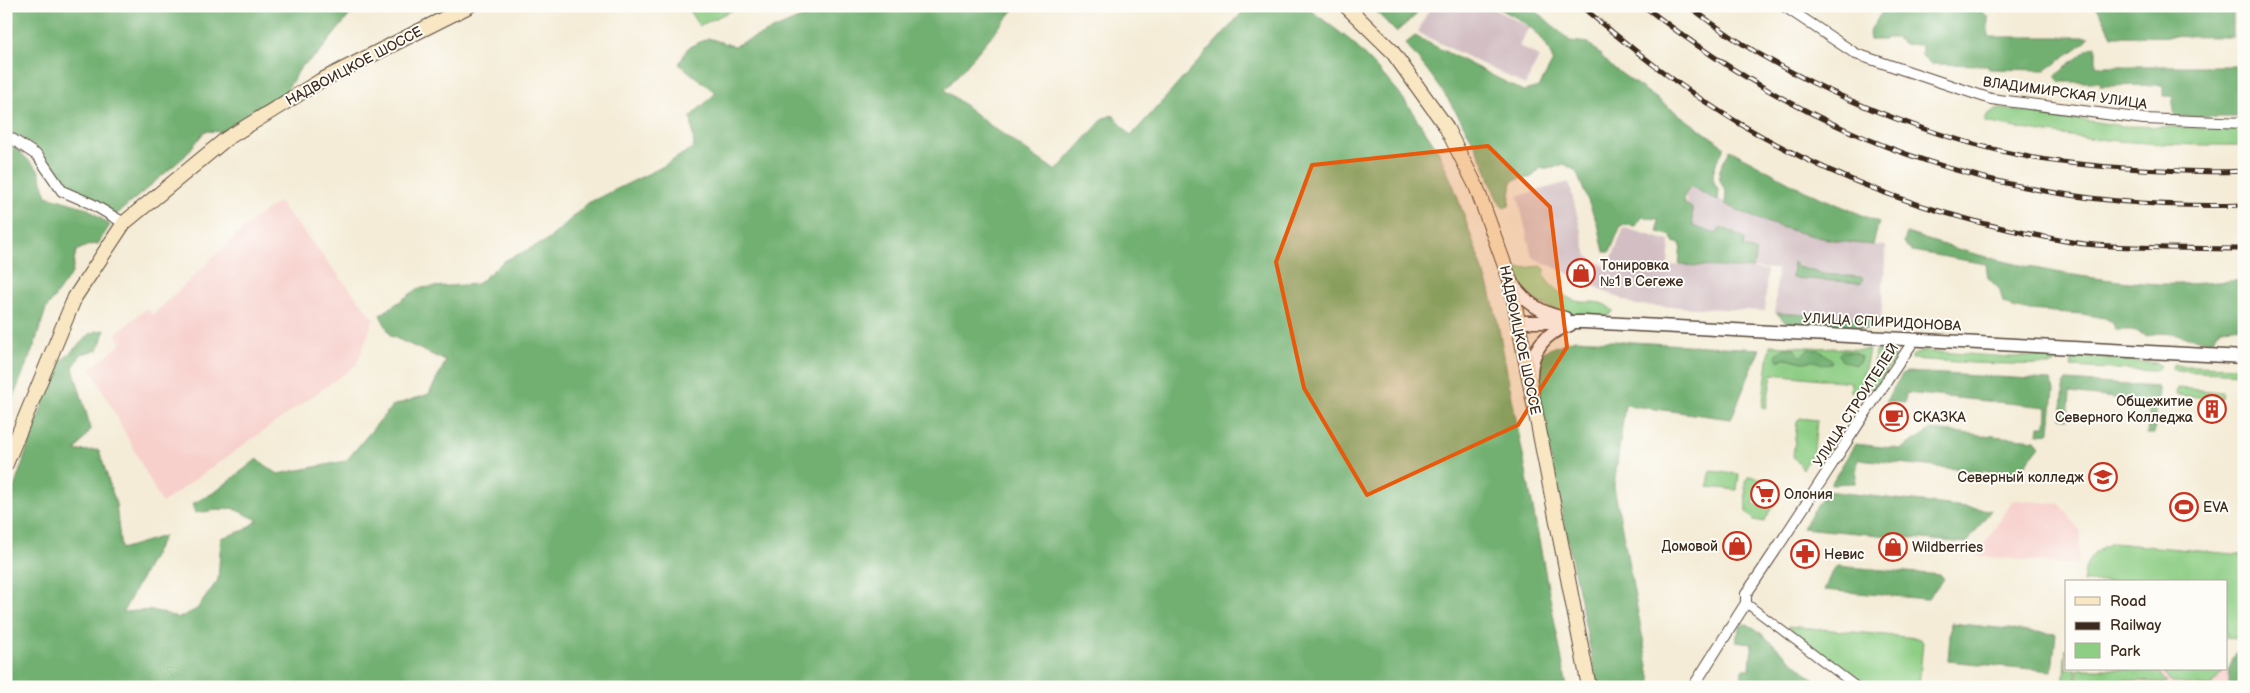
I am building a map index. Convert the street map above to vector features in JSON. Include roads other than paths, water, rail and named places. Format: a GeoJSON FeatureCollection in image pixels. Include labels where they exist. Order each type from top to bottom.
{"type":"FeatureCollection","features":[{"type":"Feature","properties":{"kind":"main road","name":"НАДВОИЦКОЕ ШОССЕ"},"geometry":{"type":"LineString","coordinates":[[1346,6],[1391,50],[1445,125],[1476,186],[1510,280],[1589,687]]}},
{"type":"Feature","properties":{"kind":"main road","name":"НАДВОИЦКОЕ ШОССЕ"},"geometry":{"type":"LineString","coordinates":[[6,464],[75,297],[124,224],[226,139],[320,81],[464,7]]}},
{"type":"Feature","properties":{"kind":"street","name":"ВЛАДИМИРСКАЯ УЛИЦА"},"geometry":{"type":"LineString","coordinates":[[1784,6],[1856,54],[1991,99],[2144,119],[2244,123]]}},
{"type":"Feature","properties":{"kind":"street"},"geometry":{"type":"LineString","coordinates":[[6,135],[38,156],[62,191],[92,204],[124,224]]}},
{"type":"Feature","properties":{"kind":"street"},"geometry":{"type":"LineString","coordinates":[[1510,280],[1520,296],[1536,308],[1584,322]]}},
{"type":"Feature","properties":{"kind":"street","name":"УЛИЦА СПИРИДОНОВА"},"geometry":{"type":"LineString","coordinates":[[1518,322],[1584,322],[2244,357]]}},
{"type":"Feature","properties":{"kind":"street"},"geometry":{"type":"LineString","coordinates":[[1532,394],[1532,363],[1543,340],[1562,328],[1584,322]]}},
{"type":"Feature","properties":{"kind":"street","name":"УЛИЦА СТРОИТЕЛЕЙ"},"geometry":{"type":"LineString","coordinates":[[1693,687],[1746,603],[1746,594],[1819,487],[1860,420],[1915,339]]}},
{"type":"Feature","properties":{"kind":"street"},"geometry":{"type":"LineString","coordinates":[[1746,603],[1857,687]]}},
{"type":"Feature","properties":{"kind":"railway"},"geometry":{"type":"LineString","coordinates":[[1581,6],[1659,69],[1721,112],[1774,143],[1872,188],[1941,212],[2011,230],[2066,241],[2125,247],[2244,249]]}},
{"type":"Feature","properties":{"kind":"railway"},"geometry":{"type":"LineString","coordinates":[[1644,6],[1711,55],[1781,97],[1852,132],[1926,161],[2002,182],[2080,197],[2161,204],[2244,205]]}},
{"type":"Feature","properties":{"kind":"railway"},"geometry":{"type":"LineString","coordinates":[[1689,6],[1764,57],[1806,80],[1895,119],[1941,134],[2029,157],[2062,162],[2144,169],[2213,172],[2244,171]]}},
{"type":"Feature","properties":{"kind":"place","name":"Тонировка №1 в Сегеже"},"geometry":{"type":"Point","coordinates":[1581,273]}},
{"type":"Feature","properties":{"kind":"place","name":"Общежитие Северного Колледжа"},"geometry":{"type":"Point","coordinates":[2212,409]}},
{"type":"Feature","properties":{"kind":"place","name":"СКАЗКА"},"geometry":{"type":"Point","coordinates":[1894,417]}},
{"type":"Feature","properties":{"kind":"place","name":"Северный колледж"},"geometry":{"type":"Point","coordinates":[2103,477]}},
{"type":"Feature","properties":{"kind":"place","name":"Олония"},"geometry":{"type":"Point","coordinates":[1765,494]}},
{"type":"Feature","properties":{"kind":"place","name":"EVA"},"geometry":{"type":"Point","coordinates":[2184,507]}},
{"type":"Feature","properties":{"kind":"place","name":"Домовой"},"geometry":{"type":"Point","coordinates":[1737,546]}},
{"type":"Feature","properties":{"kind":"place","name":"Wildberries"},"geometry":{"type":"Point","coordinates":[1893,547]}},
{"type":"Feature","properties":{"kind":"place","name":"Невис"},"geometry":{"type":"Point","coordinates":[1805,554]}}]}
